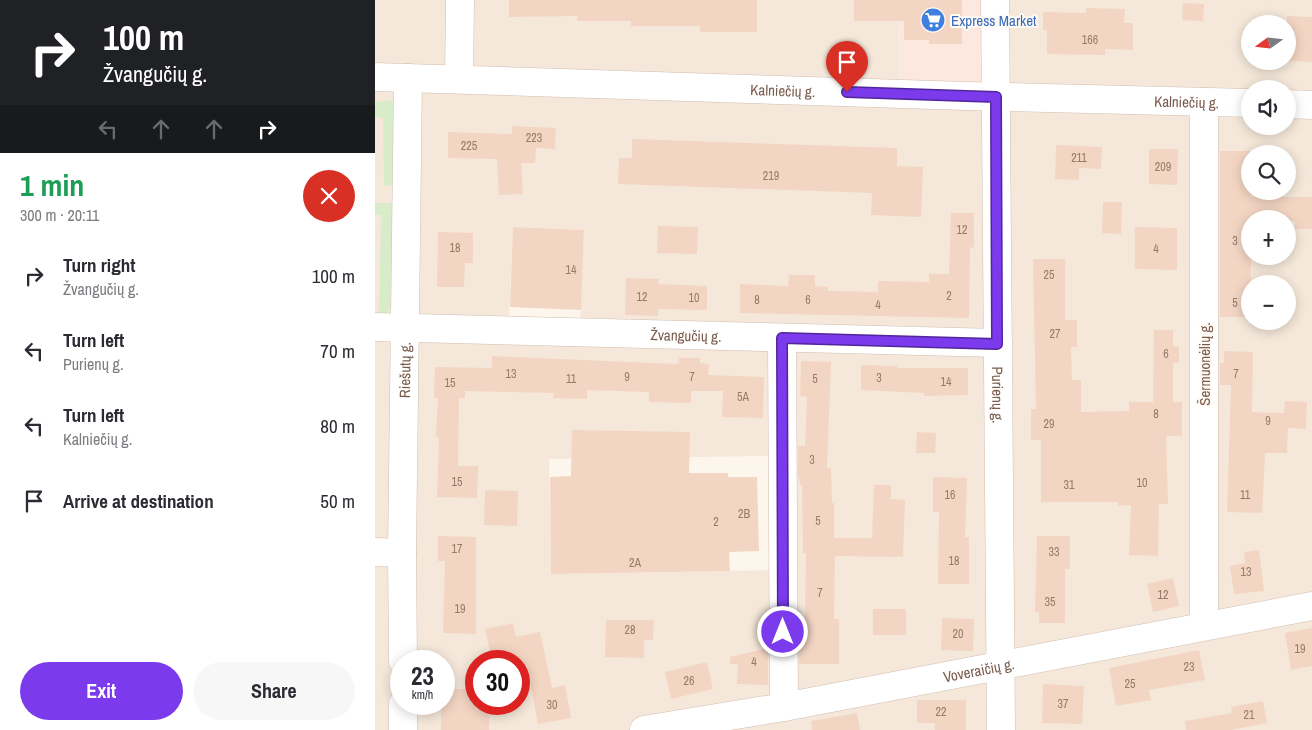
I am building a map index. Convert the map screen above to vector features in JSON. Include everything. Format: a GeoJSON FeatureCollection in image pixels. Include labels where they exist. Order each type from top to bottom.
{"type":"FeatureCollection","features":[{"type":"Feature","properties":{"kind":"street"},"geometry":{"type":"LineString","coordinates":[[459,80],[460,0]]}},
{"type":"Feature","properties":{"kind":"street","name":"Purienų g."},"geometry":{"type":"LineString","coordinates":[[995,0],[1001,730]]}},
{"type":"Feature","properties":{"kind":"street","name":"Kalniečių g."},"geometry":{"type":"LineString","coordinates":[[375,77],[1241,103]]}},
{"type":"Feature","properties":{"kind":"street","name":"Riešutų g."},"geometry":{"type":"LineString","coordinates":[[403,650],[404,328],[408,78]]}},
{"type":"Feature","properties":{"kind":"street","name":"Šermuonėlių g."},"geometry":{"type":"LineString","coordinates":[[1204,102],[1204,626]]}},
{"type":"Feature","properties":{"kind":"street"},"geometry":{"type":"LineString","coordinates":[[1296,104],[1312,105]]}},
{"type":"Feature","properties":{"kind":"street","name":"Žvangučių g."},"geometry":{"type":"LineString","coordinates":[[375,327],[997,344]]}},
{"type":"Feature","properties":{"kind":"street"},"geometry":{"type":"LineString","coordinates":[[782,338],[783,707]]}},
{"type":"Feature","properties":{"kind":"street"},"geometry":{"type":"LineString","coordinates":[[375,552],[402,553]]}},
{"type":"Feature","properties":{"kind":"street","name":"Voveraičių g."},"geometry":{"type":"LineString","coordinates":[[644,730],[783,707],[1312,606]]}},
{"type":"Feature","properties":{"kind":"street"},"geometry":{"type":"LineString","coordinates":[[403,715],[403,730]]}},
{"type":"Feature","properties":{"kind":"shaded area"},"geometry":{"type":"Polygon","coordinates":[[[375,0],[898,0],[899,83],[987,0],[1312,0],[1312,730],[375,730],[375,0]],[[513,227],[509,320],[580,323],[584,230],[513,227]],[[771,456],[549,459],[551,574],[772,570],[771,456]]]}},
{"type":"Feature","properties":{"kind":"shaded area"},"geometry":{"type":"Polygon","coordinates":[[[898,0],[987,0],[987,83],[899,83],[898,0]]]}},
{"type":"Feature","properties":{"kind":"green space"},"geometry":{"type":"Polygon","coordinates":[[[391,100],[397,106],[394,186],[384,185],[383,118],[375,117],[375,102],[391,100]]]}},
{"type":"Feature","properties":{"kind":"green space"},"geometry":{"type":"Polygon","coordinates":[[[375,203],[394,203],[390,308],[386,314],[379,317],[381,215],[375,215],[375,203]]]}},
{"type":"Feature","properties":{"kind":"building"},"geometry":{"type":"Polygon","coordinates":[[[509,0],[757,0],[757,32],[700,32],[700,26],[631,26],[631,21],[577,21],[577,16],[509,17],[509,0]]]}},
{"type":"Feature","properties":{"kind":"building","name":"Express Market"},"geometry":{"type":"Polygon","coordinates":[[[854,0],[962,0],[962,44],[929,44],[929,40],[904,40],[904,21],[854,21],[854,0]]]}},
{"type":"Feature","properties":{"kind":"building"},"geometry":{"type":"Polygon","coordinates":[[[1183,3],[1204,4],[1203,21],[1182,20],[1183,3]]]}},
{"type":"Feature","properties":{"kind":"building"},"geometry":{"type":"Polygon","coordinates":[[[1086,8],[1125,9],[1124,23],[1133,23],[1133,50],[1105,49],[1105,55],[1047,54],[1047,31],[1043,30],[1043,12],[1086,13],[1086,8]]]}},
{"type":"Feature","properties":{"kind":"building"},"geometry":{"type":"Polygon","coordinates":[[[1296,16],[1312,17],[1312,62],[1296,61],[1296,16]]]}},
{"type":"Feature","properties":{"kind":"building"},"geometry":{"type":"Polygon","coordinates":[[[512,126],[556,128],[555,149],[536,148],[535,163],[521,163],[523,194],[499,195],[497,159],[448,158],[448,132],[512,134],[512,126]]]}},
{"type":"Feature","properties":{"kind":"building"},"geometry":{"type":"Polygon","coordinates":[[[632,139],[897,148],[897,166],[923,167],[921,217],[871,215],[872,193],[618,184],[619,158],[632,158],[632,139]]]}},
{"type":"Feature","properties":{"kind":"building"},"geometry":{"type":"Polygon","coordinates":[[[1056,145],[1102,147],[1101,169],[1079,168],[1079,180],[1055,179],[1056,145]]]}},
{"type":"Feature","properties":{"kind":"building"},"geometry":{"type":"Polygon","coordinates":[[[1149,149],[1178,149],[1177,185],[1149,184],[1149,149]]]}},
{"type":"Feature","properties":{"kind":"building"},"geometry":{"type":"Polygon","coordinates":[[[1220,151],[1241,151],[1241,200],[1296,200],[1296,197],[1312,197],[1312,229],[1296,229],[1296,210],[1241,210],[1241,265],[1251,265],[1251,275],[1241,275],[1241,317],[1220,317],[1220,151]]]}},
{"type":"Feature","properties":{"kind":"building"},"geometry":{"type":"Polygon","coordinates":[[[1103,202],[1122,202],[1121,234],[1102,233],[1103,202]]]}},
{"type":"Feature","properties":{"kind":"building"},"geometry":{"type":"Polygon","coordinates":[[[951,213],[974,213],[974,248],[970,247],[969,318],[740,313],[740,284],[788,286],[789,275],[815,275],[815,286],[828,287],[828,291],[878,292],[878,281],[929,282],[929,274],[949,274],[951,213]]]}},
{"type":"Feature","properties":{"kind":"building"},"geometry":{"type":"Polygon","coordinates":[[[658,226],[698,227],[697,254],[657,253],[658,226]]]}},
{"type":"Feature","properties":{"kind":"building"},"geometry":{"type":"Polygon","coordinates":[[[513,227],[584,230],[581,310],[510,307],[513,227]]]}},
{"type":"Feature","properties":{"kind":"building"},"geometry":{"type":"Polygon","coordinates":[[[1135,227],[1177,228],[1177,270],[1135,269],[1135,227]]]}},
{"type":"Feature","properties":{"kind":"building"},"geometry":{"type":"Polygon","coordinates":[[[438,232],[473,233],[473,263],[465,263],[464,287],[437,287],[438,232]]]}},
{"type":"Feature","properties":{"kind":"building"},"geometry":{"type":"Polygon","coordinates":[[[1033,259],[1065,259],[1065,320],[1077,320],[1077,347],[1071,347],[1072,380],[1081,380],[1081,412],[1129,411],[1129,402],[1153,402],[1154,330],[1173,330],[1173,346],[1179,346],[1179,363],[1173,363],[1173,402],[1182,402],[1182,436],[1166,436],[1168,504],[1159,504],[1158,556],[1129,555],[1131,505],[1118,506],[1118,502],[1041,502],[1041,440],[1031,440],[1031,409],[1036,409],[1033,259]]]}},
{"type":"Feature","properties":{"kind":"building"},"geometry":{"type":"Polygon","coordinates":[[[626,278],[659,279],[658,284],[707,286],[707,310],[658,309],[658,316],[625,315],[626,278]]]}},
{"type":"Feature","properties":{"kind":"building"},"geometry":{"type":"Polygon","coordinates":[[[1224,351],[1253,352],[1252,412],[1284,413],[1285,401],[1307,402],[1306,429],[1288,428],[1287,453],[1265,453],[1262,513],[1227,512],[1231,385],[1220,385],[1220,363],[1224,363],[1224,351]]]}},
{"type":"Feature","properties":{"kind":"building"},"geometry":{"type":"Polygon","coordinates":[[[492,356],[675,364],[679,363],[679,358],[700,358],[700,363],[709,364],[708,375],[764,377],[763,418],[722,417],[723,391],[691,391],[691,403],[649,402],[649,392],[587,390],[587,399],[553,398],[554,393],[465,391],[465,398],[459,398],[458,466],[478,466],[477,498],[437,497],[439,437],[436,437],[438,398],[434,398],[435,367],[492,368],[492,356]]]}},
{"type":"Feature","properties":{"kind":"building"},"geometry":{"type":"Polygon","coordinates":[[[801,361],[831,362],[827,468],[831,468],[834,538],[872,538],[874,485],[891,485],[891,499],[905,500],[903,557],[835,556],[834,619],[839,619],[839,664],[799,664],[801,619],[805,619],[806,553],[803,553],[802,485],[800,485],[798,474],[798,446],[805,446],[807,397],[800,396],[801,361]]]}},
{"type":"Feature","properties":{"kind":"building"},"geometry":{"type":"Polygon","coordinates":[[[861,365],[897,366],[897,368],[968,368],[968,395],[924,396],[924,393],[861,390],[861,365]]]}},
{"type":"Feature","properties":{"kind":"building"},"geometry":{"type":"Polygon","coordinates":[[[572,430],[690,432],[689,473],[728,473],[728,477],[757,477],[759,551],[729,552],[730,571],[551,574],[550,477],[571,476],[572,430]]]}},
{"type":"Feature","properties":{"kind":"building"},"geometry":{"type":"Polygon","coordinates":[[[917,432],[936,433],[935,453],[916,453],[917,432]]]}},
{"type":"Feature","properties":{"kind":"building"},"geometry":{"type":"Polygon","coordinates":[[[933,477],[967,478],[965,537],[969,537],[969,584],[938,584],[939,512],[933,512],[933,477]]]}},
{"type":"Feature","properties":{"kind":"building"},"geometry":{"type":"Polygon","coordinates":[[[485,490],[518,491],[517,526],[484,525],[485,490]]]}},
{"type":"Feature","properties":{"kind":"building"},"geometry":{"type":"Polygon","coordinates":[[[438,536],[476,537],[476,634],[443,633],[445,561],[438,561],[438,536]]]}},
{"type":"Feature","properties":{"kind":"building"},"geometry":{"type":"Polygon","coordinates":[[[1037,536],[1070,536],[1070,569],[1065,569],[1065,623],[1039,623],[1039,612],[1035,612],[1037,536]]]}},
{"type":"Feature","properties":{"kind":"building"},"geometry":{"type":"Polygon","coordinates":[[[1259,550],[1264,591],[1234,594],[1230,566],[1245,563],[1244,552],[1259,550]]]}},
{"type":"Feature","properties":{"kind":"building"},"geometry":{"type":"Polygon","coordinates":[[[1173,578],[1179,606],[1153,612],[1147,584],[1173,578]]]}},
{"type":"Feature","properties":{"kind":"building"},"geometry":{"type":"Polygon","coordinates":[[[873,609],[906,609],[906,635],[873,635],[873,609]]]}},
{"type":"Feature","properties":{"kind":"building"},"geometry":{"type":"Polygon","coordinates":[[[942,618],[974,619],[973,651],[941,650],[942,618]]]}},
{"type":"Feature","properties":{"kind":"building"},"geometry":{"type":"Polygon","coordinates":[[[606,620],[654,620],[653,640],[644,640],[644,658],[605,657],[606,620]]]}},
{"type":"Feature","properties":{"kind":"building"},"geometry":{"type":"Polygon","coordinates":[[[513,623],[516,637],[540,632],[552,688],[565,685],[571,718],[538,724],[530,681],[530,650],[490,650],[485,629],[513,623]]]}},
{"type":"Feature","properties":{"kind":"building"},"geometry":{"type":"Polygon","coordinates":[[[1312,628],[1312,666],[1291,670],[1285,633],[1312,628]]]}},
{"type":"Feature","properties":{"kind":"building"},"geometry":{"type":"Polygon","coordinates":[[[768,648],[768,685],[737,684],[738,664],[730,664],[730,657],[768,648]]]}},
{"type":"Feature","properties":{"kind":"building"},"geometry":{"type":"Polygon","coordinates":[[[1199,650],[1205,680],[1149,690],[1151,700],[1116,706],[1109,668],[1199,650]]]}},
{"type":"Feature","properties":{"kind":"building"},"geometry":{"type":"Polygon","coordinates":[[[707,662],[713,689],[671,699],[665,672],[707,662]]]}},
{"type":"Feature","properties":{"kind":"building"},"geometry":{"type":"Polygon","coordinates":[[[1043,684],[1084,686],[1082,724],[1042,723],[1043,684]]]}},
{"type":"Feature","properties":{"kind":"building"},"geometry":{"type":"Polygon","coordinates":[[[455,689],[465,689],[465,715],[489,715],[489,730],[441,730],[441,715],[455,715],[455,689]]]}},
{"type":"Feature","properties":{"kind":"building"},"geometry":{"type":"Polygon","coordinates":[[[917,700],[966,700],[966,730],[935,730],[935,723],[917,723],[917,700]]]}},
{"type":"Feature","properties":{"kind":"building"},"geometry":{"type":"Polygon","coordinates":[[[1263,701],[1267,723],[1231,730],[1186,730],[1185,721],[1232,713],[1231,707],[1263,701]]]}},
{"type":"Feature","properties":{"kind":"building"},"geometry":{"type":"Polygon","coordinates":[[[857,713],[860,730],[812,730],[811,721],[857,713]]]}},
{"type":"Feature","properties":{"kind":"place","name":"Express Market"},"geometry":{"type":"Point","coordinates":[933,20]}},
{"type":"Feature","properties":{"kind":"route"},"geometry":{"type":"LineString","coordinates":[[783,632],[782,338],[997,344],[996,97],[847,92]]}}]}
